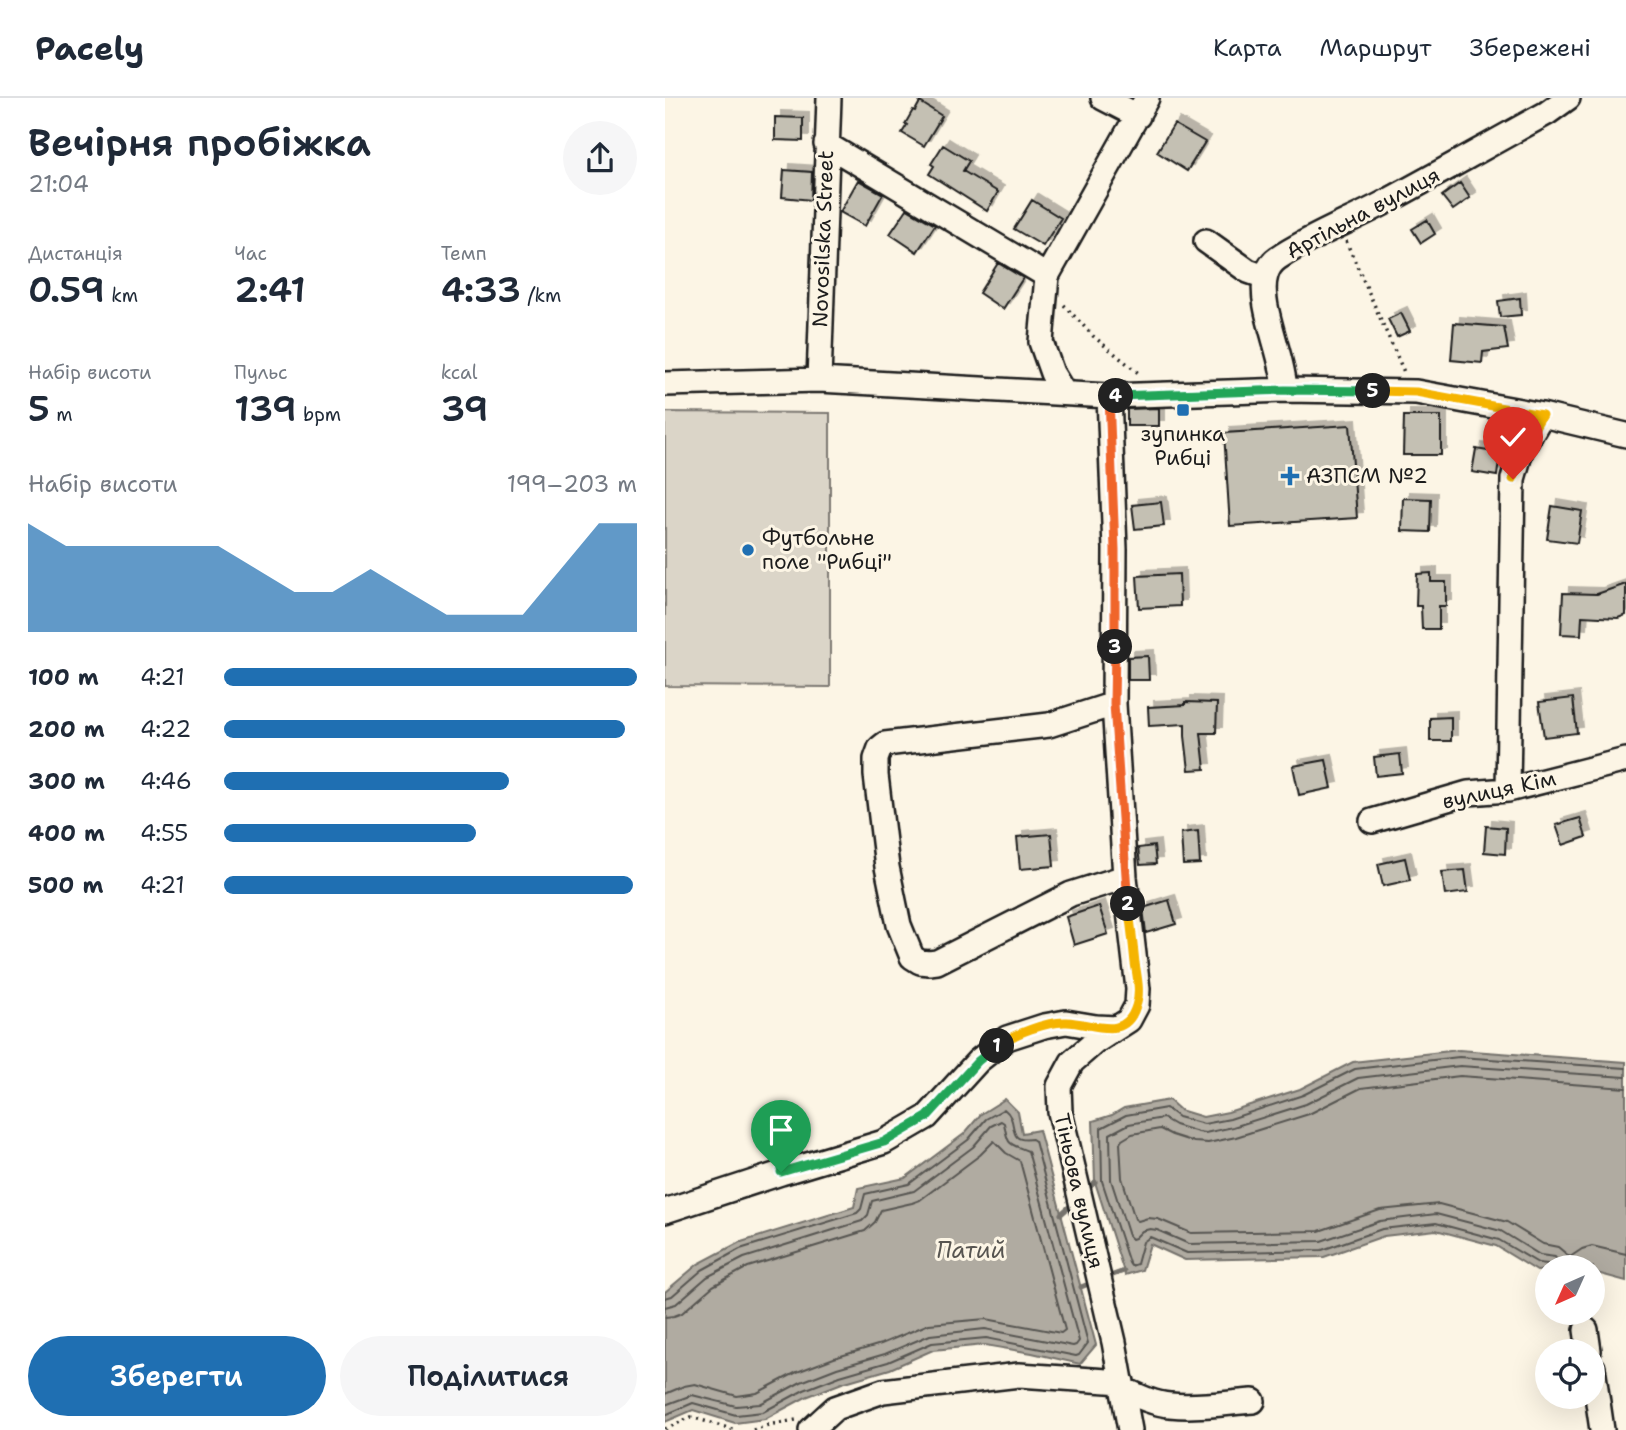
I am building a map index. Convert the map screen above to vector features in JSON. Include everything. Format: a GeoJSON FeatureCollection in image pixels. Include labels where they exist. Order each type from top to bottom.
{"type":"FeatureCollection","features":[{"type":"Feature","properties":{"kind":"street","name":"Novosilska Street"},"geometry":{"type":"LineString","coordinates":[[819,380],[829,98]]}},
{"type":"Feature","properties":{"kind":"street"},"geometry":{"type":"LineString","coordinates":[[1064,393],[1052,373],[1041,342],[1047,276],[1143,107],[1103,98]]}},
{"type":"Feature","properties":{"kind":"street","name":"Артільна вулиця"},"geometry":{"type":"LineString","coordinates":[[1265,277],[1266,271],[1275,260],[1339,224],[1380,205],[1546,113],[1568,98]]}},
{"type":"Feature","properties":{"kind":"street"},"geometry":{"type":"LineString","coordinates":[[826,144],[1047,276]]}},
{"type":"Feature","properties":{"kind":"street"},"geometry":{"type":"LineString","coordinates":[[1206,241],[1248,271],[1265,277],[1263,285],[1266,307],[1285,376],[1285,390]]}},
{"type":"Feature","properties":{"kind":"street"},"geometry":{"type":"LineString","coordinates":[[665,384],[819,380],[1109,396],[1285,390],[1416,392],[1542,415],[1626,435]]}},
{"type":"Feature","properties":{"kind":"street","name":"Тіньова вулиця"},"geometry":{"type":"LineString","coordinates":[[1109,396],[1115,549],[1114,704],[1125,877],[1138,989],[1137,1005],[1129,1020],[1095,1042],[1072,1062],[1059,1086],[1060,1111],[1114,1342],[1131,1430]]}},
{"type":"Feature","properties":{"kind":"street"},"geometry":{"type":"LineString","coordinates":[[1508,790],[1513,479],[1521,451],[1542,415]]}},
{"type":"Feature","properties":{"kind":"street"},"geometry":{"type":"LineString","coordinates":[[1114,704],[1049,725],[885,744],[880,748],[876,760],[876,775],[887,867],[899,925],[912,957],[920,962],[937,962],[1071,894],[1125,877]]}},
{"type":"Feature","properties":{"kind":"street","name":"вулиця Кім"},"geometry":{"type":"LineString","coordinates":[[1372,821],[1468,793],[1508,790],[1626,760]]}},
{"type":"Feature","properties":{"kind":"street"},"geometry":{"type":"LineString","coordinates":[[665,1211],[781,1172],[884,1142],[927,1117],[978,1061],[1007,1038],[1066,1021],[1117,1028]]}},
{"type":"Feature","properties":{"kind":"street"},"geometry":{"type":"LineString","coordinates":[[815,1426],[835,1408],[883,1391],[1019,1375],[1122,1386],[1150,1401],[1168,1405],[1253,1401]]}},
{"type":"Feature","properties":{"kind":"street"},"geometry":{"type":"LineString","coordinates":[[1599,1409],[1602,1430]]}},
{"type":"Feature","properties":{"kind":"path"},"geometry":{"type":"LineString","coordinates":[[1339,224],[1406,376],[1416,392]]}},
{"type":"Feature","properties":{"kind":"path"},"geometry":{"type":"LineString","coordinates":[[1047,276],[1059,299],[1093,337],[1166,395]]}},
{"type":"Feature","properties":{"kind":"path"},"geometry":{"type":"LineString","coordinates":[[665,1429],[691,1418],[735,1430]]}},
{"type":"Feature","properties":{"kind":"path"},"geometry":{"type":"LineString","coordinates":[[753,1430],[805,1419],[815,1426]]}},
{"type":"Feature","properties":{"kind":"shaded area","name":"Футбольне поле \"Рибці\""},"geometry":{"type":"Polygon","coordinates":[[[665,412],[830,413],[830,687],[665,686],[665,412]]]}},
{"type":"Feature","properties":{"kind":"water"},"geometry":{"type":"Polygon","coordinates":[[[1459,1050],[1626,1062],[1626,1281],[1605,1275],[1605,1255],[1535,1255],[1535,1270],[1496,1246],[1436,1230],[1384,1236],[1324,1257],[1185,1260],[1150,1244],[1142,1270],[1125,1275],[1095,1182],[1093,1121],[1124,1108],[1169,1100],[1180,1110],[1203,1117],[1228,1112],[1300,1089],[1353,1062],[1459,1050]]]}},
{"type":"Feature","properties":{"kind":"water","name":"Патий"},"geometry":{"type":"Polygon","coordinates":[[[1005,1099],[1018,1112],[1022,1133],[1039,1130],[1096,1345],[1080,1364],[985,1345],[933,1350],[890,1369],[806,1397],[765,1419],[735,1423],[693,1410],[665,1422],[665,1292],[698,1264],[738,1243],[854,1207],[858,1188],[905,1178],[964,1134],[981,1114],[1005,1099]]]}},
{"type":"Feature","properties":{"kind":"building"},"geometry":{"type":"Polygon","coordinates":[[[920,102],[942,116],[924,146],[902,133],[920,102]]]}},
{"type":"Feature","properties":{"kind":"building"},"geometry":{"type":"Polygon","coordinates":[[[775,117],[803,118],[803,141],[775,140],[775,117]]]}},
{"type":"Feature","properties":{"kind":"building"},"geometry":{"type":"Polygon","coordinates":[[[1174,124],[1205,142],[1187,171],[1157,152],[1174,124]]]}},
{"type":"Feature","properties":{"kind":"building"},"geometry":{"type":"Polygon","coordinates":[[[943,145],[969,161],[963,171],[998,192],[987,211],[929,174],[934,166],[931,164],[943,145]]]}},
{"type":"Feature","properties":{"kind":"building"},"geometry":{"type":"Polygon","coordinates":[[[784,170],[812,172],[811,200],[782,197],[784,170]]]}},
{"type":"Feature","properties":{"kind":"building"},"geometry":{"type":"Polygon","coordinates":[[[858,180],[883,194],[865,226],[840,212],[858,180]]]}},
{"type":"Feature","properties":{"kind":"building"},"geometry":{"type":"Polygon","coordinates":[[[1460,183],[1470,198],[1453,210],[1442,196],[1460,183]]]}},
{"type":"Feature","properties":{"kind":"building"},"geometry":{"type":"Polygon","coordinates":[[[1032,200],[1061,218],[1043,246],[1014,229],[1032,200]]]}},
{"type":"Feature","properties":{"kind":"building"},"geometry":{"type":"Polygon","coordinates":[[[907,209],[935,225],[917,252],[890,234],[907,209]]]}},
{"type":"Feature","properties":{"kind":"building"},"geometry":{"type":"Polygon","coordinates":[[[1427,220],[1435,234],[1421,243],[1412,229],[1427,220]]]}},
{"type":"Feature","properties":{"kind":"building"},"geometry":{"type":"Polygon","coordinates":[[[998,263],[1023,278],[1003,309],[979,293],[998,263]]]}},
{"type":"Feature","properties":{"kind":"building"},"geometry":{"type":"Polygon","coordinates":[[[1520,298],[1521,315],[1500,317],[1498,301],[1520,298]]]}},
{"type":"Feature","properties":{"kind":"building"},"geometry":{"type":"Polygon","coordinates":[[[1401,313],[1410,331],[1397,337],[1388,319],[1401,313]]]}},
{"type":"Feature","properties":{"kind":"building"},"geometry":{"type":"Polygon","coordinates":[[[1454,323],[1504,327],[1508,349],[1483,352],[1482,363],[1451,360],[1454,323]]]}},
{"type":"Feature","properties":{"kind":"building"},"geometry":{"type":"Polygon","coordinates":[[[1159,408],[1159,426],[1127,426],[1127,409],[1159,408]]]}},
{"type":"Feature","properties":{"kind":"building"},"geometry":{"type":"Polygon","coordinates":[[[1404,416],[1441,416],[1441,455],[1403,455],[1404,416]]]}},
{"type":"Feature","properties":{"kind":"building","name":"АЗПСМ №2"},"geometry":{"type":"Polygon","coordinates":[[[1350,425],[1357,518],[1230,526],[1224,433],[1350,425]]]}},
{"type":"Feature","properties":{"kind":"building"},"geometry":{"type":"Polygon","coordinates":[[[1476,449],[1500,453],[1497,476],[1472,472],[1476,449]]]}},
{"type":"Feature","properties":{"kind":"building"},"geometry":{"type":"Polygon","coordinates":[[[1403,498],[1431,499],[1430,532],[1402,531],[1403,498]]]}},
{"type":"Feature","properties":{"kind":"building"},"geometry":{"type":"Polygon","coordinates":[[[1161,502],[1164,526],[1135,529],[1132,505],[1161,502]]]}},
{"type":"Feature","properties":{"kind":"building"},"geometry":{"type":"Polygon","coordinates":[[[1552,506],[1582,511],[1577,543],[1547,539],[1552,506]]]}},
{"type":"Feature","properties":{"kind":"building"},"geometry":{"type":"Polygon","coordinates":[[[1431,573],[1431,582],[1446,582],[1446,606],[1439,606],[1439,629],[1422,629],[1421,606],[1416,606],[1417,574],[1431,573]]]}},
{"type":"Feature","properties":{"kind":"building"},"geometry":{"type":"Polygon","coordinates":[[[1179,574],[1180,606],[1139,608],[1137,576],[1179,574]]]}},
{"type":"Feature","properties":{"kind":"building"},"geometry":{"type":"Polygon","coordinates":[[[1626,584],[1626,615],[1618,618],[1582,616],[1581,635],[1561,634],[1563,593],[1597,594],[1626,584]]]}},
{"type":"Feature","properties":{"kind":"building"},"geometry":{"type":"Polygon","coordinates":[[[1148,656],[1149,680],[1128,680],[1128,657],[1148,656]]]}},
{"type":"Feature","properties":{"kind":"building"},"geometry":{"type":"Polygon","coordinates":[[[1573,698],[1577,733],[1544,737],[1539,702],[1573,698]]]}},
{"type":"Feature","properties":{"kind":"building"},"geometry":{"type":"Polygon","coordinates":[[[1185,702],[1217,703],[1216,733],[1201,733],[1205,769],[1189,770],[1185,724],[1149,726],[1148,707],[1185,705],[1185,702]]]}},
{"type":"Feature","properties":{"kind":"building"},"geometry":{"type":"Polygon","coordinates":[[[1451,717],[1451,741],[1430,741],[1430,718],[1451,717]]]}},
{"type":"Feature","properties":{"kind":"building"},"geometry":{"type":"Polygon","coordinates":[[[1400,754],[1402,773],[1376,776],[1374,757],[1400,754]]]}},
{"type":"Feature","properties":{"kind":"building"},"geometry":{"type":"Polygon","coordinates":[[[1326,760],[1332,788],[1299,795],[1293,766],[1326,760]]]}},
{"type":"Feature","properties":{"kind":"building"},"geometry":{"type":"Polygon","coordinates":[[[1580,818],[1586,837],[1563,845],[1556,825],[1580,818]]]}},
{"type":"Feature","properties":{"kind":"building"},"geometry":{"type":"Polygon","coordinates":[[[1486,826],[1506,828],[1505,854],[1484,852],[1486,826]]]}},
{"type":"Feature","properties":{"kind":"building"},"geometry":{"type":"Polygon","coordinates":[[[1198,831],[1200,864],[1183,865],[1181,833],[1198,831]]]}},
{"type":"Feature","properties":{"kind":"building"},"geometry":{"type":"Polygon","coordinates":[[[1051,834],[1054,866],[1020,869],[1017,837],[1051,834]]]}},
{"type":"Feature","properties":{"kind":"building"},"geometry":{"type":"Polygon","coordinates":[[[1154,846],[1156,864],[1140,865],[1138,848],[1154,846]]]}},
{"type":"Feature","properties":{"kind":"building"},"geometry":{"type":"Polygon","coordinates":[[[1405,858],[1410,880],[1383,886],[1378,864],[1405,858]]]}},
{"type":"Feature","properties":{"kind":"building"},"geometry":{"type":"Polygon","coordinates":[[[1465,870],[1468,892],[1445,895],[1442,872],[1465,870]]]}},
{"type":"Feature","properties":{"kind":"building"},"geometry":{"type":"Polygon","coordinates":[[[1169,900],[1176,924],[1146,933],[1143,908],[1169,900]]]}},
{"type":"Feature","properties":{"kind":"building"},"geometry":{"type":"Polygon","coordinates":[[[1099,906],[1108,934],[1074,945],[1066,917],[1099,906]]]}},
{"type":"Feature","properties":{"kind":"waterway"},"geometry":{"type":"LineString","coordinates":[[1091,1186],[1095,1182]]}},
{"type":"Feature","properties":{"kind":"waterway"},"geometry":{"type":"LineString","coordinates":[[1061,1214],[1069,1207]]}},
{"type":"Feature","properties":{"kind":"waterway"},"geometry":{"type":"LineString","coordinates":[[1113,1275],[1124,1271]]}},
{"type":"Feature","properties":{"kind":"waterway"},"geometry":{"type":"LineString","coordinates":[[1081,1287],[1086,1285]]}},
{"type":"Feature","properties":{"kind":"place","name":"зупинка Рибці"},"geometry":{"type":"Point","coordinates":[1183,410]}},
{"type":"Feature","properties":{"kind":"place","name":"АЗПСМ №2"},"geometry":{"type":"Point","coordinates":[1290,476]}},
{"type":"Feature","properties":{"kind":"place","name":"Футбольне поле \"Рибці\""},"geometry":{"type":"Point","coordinates":[748,550]}},
{"type":"Feature","properties":{"kind":"route"},"geometry":{"type":"LineString","coordinates":[[781,1172],[884,1142],[927,1117],[978,1061],[1007,1038],[1066,1021],[1117,1028],[1129,1020],[1137,1005],[1138,989],[1125,877],[1114,704],[1115,549],[1109,396],[1285,390],[1416,392],[1542,415],[1521,451],[1513,479]]}}]}
